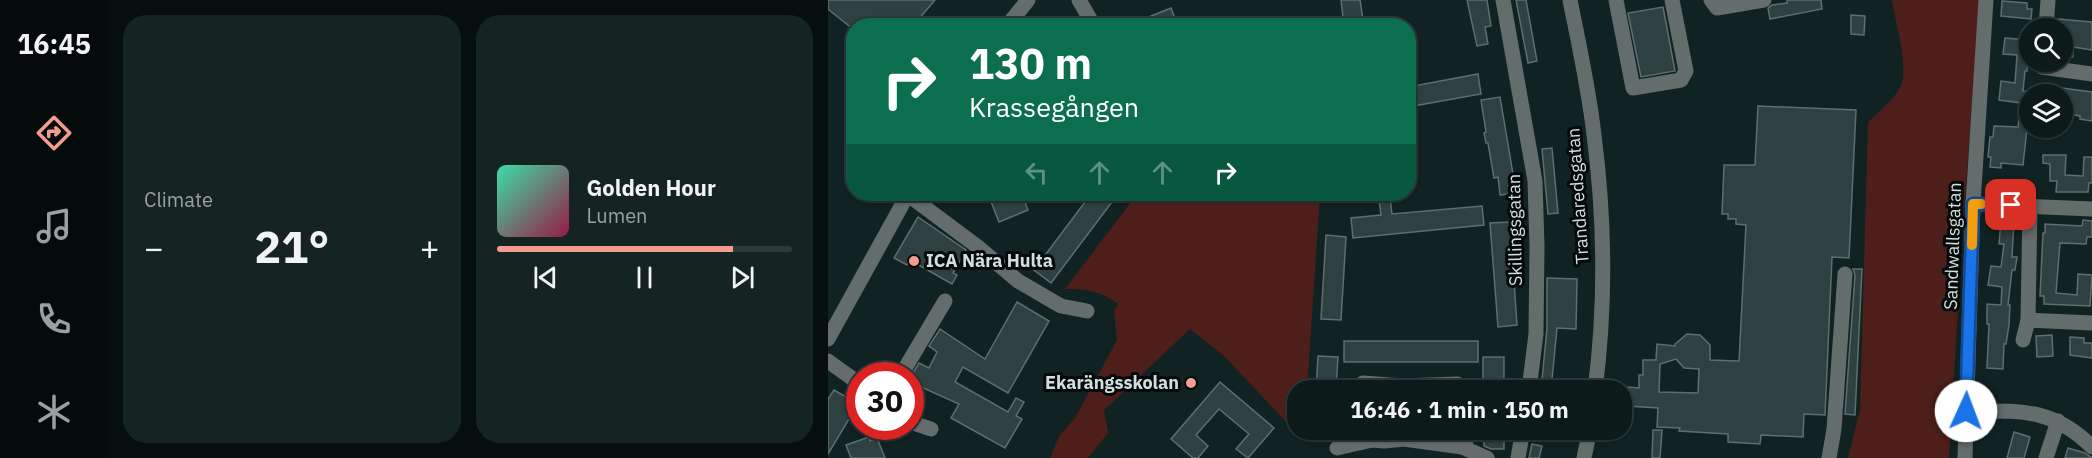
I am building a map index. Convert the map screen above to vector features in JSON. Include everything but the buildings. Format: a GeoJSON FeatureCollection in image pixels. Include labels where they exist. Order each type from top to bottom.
{"type":"FeatureCollection","features":[{"type":"Feature","properties":{"kind":"street"},"geometry":{"type":"LineString","coordinates":[[1014,18],[1029,0]]}},
{"type":"Feature","properties":{"kind":"street"},"geometry":{"type":"LineString","coordinates":[[1079,0],[1089,18]]}},
{"type":"Feature","properties":{"kind":"street","name":"Skillingsgatan"},"geometry":{"type":"LineString","coordinates":[[1503,0],[1535,181],[1536,333],[1530,380]]}},
{"type":"Feature","properties":{"kind":"street","name":"Trandaredsgatan"},"geometry":{"type":"LineString","coordinates":[[1570,0],[1594,133],[1602,219],[1602,303],[1596,380]]}},
{"type":"Feature","properties":{"kind":"street"},"geometry":{"type":"LineString","coordinates":[[1621,1],[1633,88],[1681,80],[1685,77],[1686,71],[1672,0]]}},
{"type":"Feature","properties":{"kind":"street"},"geometry":{"type":"LineString","coordinates":[[1712,0],[1717,8],[1764,0]]}},
{"type":"Feature","properties":{"kind":"street","name":"Sandwallsgatan"},"geometry":{"type":"LineString","coordinates":[[1965,458],[1973,204],[1986,0]]}},
{"type":"Feature","properties":{"kind":"street"},"geometry":{"type":"LineString","coordinates":[[2047,18],[2048,0]]}},
{"type":"Feature","properties":{"kind":"street"},"geometry":{"type":"LineString","coordinates":[[2073,71],[2092,74]]}},
{"type":"Feature","properties":{"kind":"street"},"geometry":{"type":"LineString","coordinates":[[828,339],[903,201]]}},
{"type":"Feature","properties":{"kind":"street"},"geometry":{"type":"LineString","coordinates":[[916,201],[978,247],[1018,281],[1061,306],[1087,311]]}},
{"type":"Feature","properties":{"kind":"street"},"geometry":{"type":"LineString","coordinates":[[1973,204],[2092,209]]}},
{"type":"Feature","properties":{"kind":"street"},"geometry":{"type":"LineString","coordinates":[[2023,340],[2028,320],[2030,206]]}},
{"type":"Feature","properties":{"kind":"street"},"geometry":{"type":"LineString","coordinates":[[1829,458],[1834,429],[1845,274]]}},
{"type":"Feature","properties":{"kind":"street"},"geometry":{"type":"LineString","coordinates":[[909,362],[945,301]]}},
{"type":"Feature","properties":{"kind":"street"},"geometry":{"type":"LineString","coordinates":[[2028,320],[2092,323]]}},
{"type":"Feature","properties":{"kind":"street"},"geometry":{"type":"LineString","coordinates":[[828,361],[846,374]]}},
{"type":"Feature","properties":{"kind":"street"},"geometry":{"type":"LineString","coordinates":[[1966,411],[2033,413],[2058,421],[2073,430],[2092,447]]}},
{"type":"Feature","properties":{"kind":"street"},"geometry":{"type":"LineString","coordinates":[[2046,458],[2058,421]]}},
{"type":"Feature","properties":{"kind":"street"},"geometry":{"type":"LineString","coordinates":[[924,427],[931,429]]}},
{"type":"Feature","properties":{"kind":"street"},"geometry":{"type":"LineString","coordinates":[[1337,448],[1356,440]]}},
{"type":"Feature","properties":{"kind":"street"},"geometry":{"type":"LineString","coordinates":[[1411,440],[1462,447],[1488,458]]}},
{"type":"Feature","properties":{"kind":"street"},"geometry":{"type":"LineString","coordinates":[[1462,447],[1466,440]]}},
{"type":"Feature","properties":{"kind":"street"},"geometry":{"type":"LineString","coordinates":[[1518,458],[1521,440]]}},
{"type":"Feature","properties":{"kind":"street"},"geometry":{"type":"LineString","coordinates":[[1584,458],[1588,440]]}},
{"type":"Feature","properties":{"kind":"shaded area"},"geometry":{"type":"Polygon","coordinates":[[[1892,0],[1980,0],[1949,458],[1848,458],[1860,410],[1868,122],[1893,97],[1903,80],[1903,58],[1892,0]]]}},
{"type":"Feature","properties":{"kind":"shaded area"},"geometry":{"type":"Polygon","coordinates":[[[1132,201],[1320,201],[1308,380],[1287,380],[1287,423],[1224,356],[1190,329],[1104,410],[1108,433],[1088,458],[1050,458],[1059,436],[1075,418],[1117,340],[1114,312],[1118,304],[1106,296],[1065,289],[1132,201]]]}},
{"type":"Feature","properties":{"kind":"slow traffic"},"geometry":{"type":"LineString","coordinates":[[1972,245],[1973,204],[1981,204]]}},
{"type":"Feature","properties":{"kind":"place","name":"ICA Nära Hulta"},"geometry":{"type":"Point","coordinates":[914,261]}},
{"type":"Feature","properties":{"kind":"place","name":"Ekarängsskolan"},"geometry":{"type":"Point","coordinates":[1191,383]}},
{"type":"Feature","properties":{"kind":"route"},"geometry":{"type":"LineString","coordinates":[[1966,411],[1973,204],[2011,205]]}}]}
